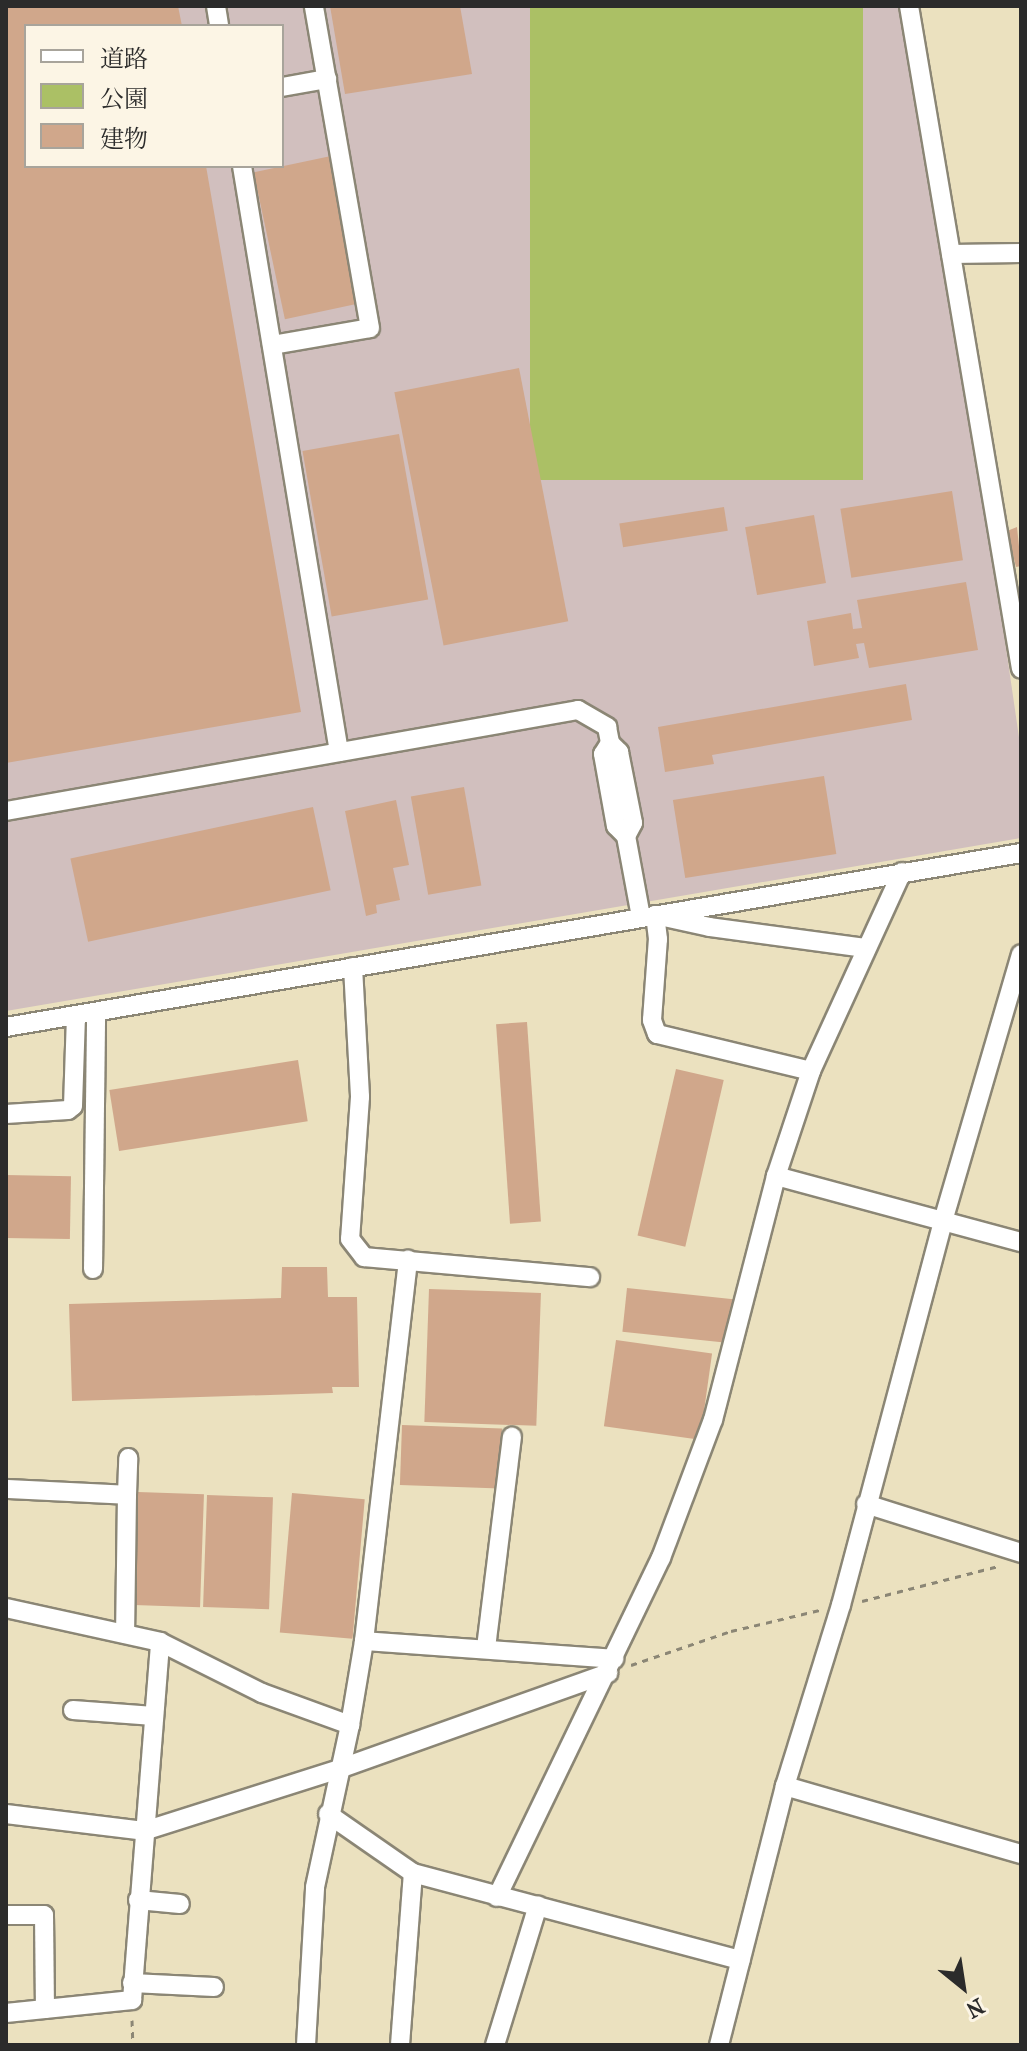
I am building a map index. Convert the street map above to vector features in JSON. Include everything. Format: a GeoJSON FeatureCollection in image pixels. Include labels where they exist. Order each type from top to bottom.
{"type":"FeatureCollection","features":[{"type":"Feature","properties":{"kind":"street"},"geometry":{"type":"LineString","coordinates":[[272,345],[370,328],[314,6]]}},
{"type":"Feature","properties":{"kind":"street"},"geometry":{"type":"LineString","coordinates":[[909,6],[1021,669]]}},
{"type":"Feature","properties":{"kind":"street"},"geometry":{"type":"LineString","coordinates":[[284,87],[327,79]]}},
{"type":"Feature","properties":{"kind":"street"},"geometry":{"type":"LineString","coordinates":[[242,168],[339,752]]}},
{"type":"Feature","properties":{"kind":"street"},"geometry":{"type":"LineString","coordinates":[[951,254],[1021,253]]}},
{"type":"Feature","properties":{"kind":"street"},"geometry":{"type":"LineString","coordinates":[[6,811],[578,710],[607,727],[610,743],[619,752],[633,823],[626,836],[648,916],[658,939],[652,1020],[657,1034],[811,1071]]}},
{"type":"Feature","properties":{"kind":"street"},"geometry":{"type":"LineString","coordinates":[[6,1027],[1021,853]]}},
{"type":"Feature","properties":{"kind":"street"},"geometry":{"type":"LineString","coordinates":[[497,1897],[661,1558],[713,1420],[776,1176],[811,1071],[902,872]]}},
{"type":"Feature","properties":{"kind":"street"},"geometry":{"type":"LineString","coordinates":[[648,916],[866,948]]}},
{"type":"Feature","properties":{"kind":"street"},"geometry":{"type":"LineString","coordinates":[[719,2045],[785,1786],[841,1605],[943,1221],[1021,954]]}},
{"type":"Feature","properties":{"kind":"street"},"geometry":{"type":"LineString","coordinates":[[353,967],[360,1097],[350,1239],[364,1257],[590,1277]]}},
{"type":"Feature","properties":{"kind":"street"},"geometry":{"type":"LineString","coordinates":[[93,1269],[96,1012]]}},
{"type":"Feature","properties":{"kind":"street"},"geometry":{"type":"LineString","coordinates":[[6,1114],[68,1110],[73,1106],[76,1015]]}},
{"type":"Feature","properties":{"kind":"street"},"geometry":{"type":"LineString","coordinates":[[776,1176],[1021,1242]]}},
{"type":"Feature","properties":{"kind":"street"},"geometry":{"type":"LineString","coordinates":[[306,2045],[315,1887],[328,1814],[350,1725],[364,1641],[408,1260]]}},
{"type":"Feature","properties":{"kind":"street"},"geometry":{"type":"LineString","coordinates":[[486,1648],[512,1437]]}},
{"type":"Feature","properties":{"kind":"street"},"geometry":{"type":"LineString","coordinates":[[125,1634],[128,1458]]}},
{"type":"Feature","properties":{"kind":"street"},"geometry":{"type":"LineString","coordinates":[[6,1489],[127,1495]]}},
{"type":"Feature","properties":{"kind":"street"},"geometry":{"type":"LineString","coordinates":[[866,1504],[1014,1558]]}},
{"type":"Feature","properties":{"kind":"street"},"geometry":{"type":"LineString","coordinates":[[6,1608],[160,1642],[262,1693],[350,1725]]}},
{"type":"Feature","properties":{"kind":"street"},"geometry":{"type":"LineString","coordinates":[[364,1641],[486,1648],[611,1666]]}},
{"type":"Feature","properties":{"kind":"street"},"geometry":{"type":"LineString","coordinates":[[132,1992],[160,1642]]}},
{"type":"Feature","properties":{"kind":"street"},"geometry":{"type":"LineString","coordinates":[[6,1814],[144,1831],[339,1769],[611,1666]]}},
{"type":"Feature","properties":{"kind":"street"},"geometry":{"type":"LineString","coordinates":[[73,1710],[154,1716]]}},
{"type":"Feature","properties":{"kind":"street"},"geometry":{"type":"LineString","coordinates":[[785,1786],[1021,1854]]}},
{"type":"Feature","properties":{"kind":"street"},"geometry":{"type":"LineString","coordinates":[[328,1814],[413,1873],[741,1960]]}},
{"type":"Feature","properties":{"kind":"street"},"geometry":{"type":"LineString","coordinates":[[400,2045],[413,1873]]}},
{"type":"Feature","properties":{"kind":"street"},"geometry":{"type":"LineString","coordinates":[[138,1900],[180,1904]]}},
{"type":"Feature","properties":{"kind":"street"},"geometry":{"type":"LineString","coordinates":[[495,2045],[538,1905]]}},
{"type":"Feature","properties":{"kind":"street"},"geometry":{"type":"LineString","coordinates":[[6,1915],[44,1915],[45,2009]]}},
{"type":"Feature","properties":{"kind":"street"},"geometry":{"type":"LineString","coordinates":[[6,2013],[45,2009],[132,1992],[214,1987]]}},
{"type":"Feature","properties":{"kind":"path"},"geometry":{"type":"LineString","coordinates":[[611,1666],[731,1631],[930,1585],[1014,1558]]}},
{"type":"Feature","properties":{"kind":"path"},"geometry":{"type":"LineString","coordinates":[[132,1992],[133,2045]]}},
{"type":"Feature","properties":{"kind":"shaded area"},"geometry":{"type":"Polygon","coordinates":[[[6,6],[900,6],[1021,751],[1021,838],[6,1011],[6,6]]]}},
{"type":"Feature","properties":{"kind":"green space"},"geometry":{"type":"Polygon","coordinates":[[[530,6],[863,6],[863,480],[530,480],[530,6]]]}},
{"type":"Feature","properties":{"kind":"building"},"geometry":{"type":"Polygon","coordinates":[[[6,6],[178,6],[182,24],[24,24],[24,168],[206,168],[301,712],[6,763],[6,6]]]}},
{"type":"Feature","properties":{"kind":"building"},"geometry":{"type":"Polygon","coordinates":[[[330,6],[460,6],[472,74],[345,94],[330,6]]]}},
{"type":"Feature","properties":{"kind":"building"},"geometry":{"type":"Polygon","coordinates":[[[331,156],[362,303],[285,319],[254,172],[331,156]]]}},
{"type":"Feature","properties":{"kind":"building"},"geometry":{"type":"Polygon","coordinates":[[[519,368],[568,621],[444,645],[394,392],[519,368]]]}},
{"type":"Feature","properties":{"kind":"building"},"geometry":{"type":"Polygon","coordinates":[[[399,434],[428,599],[332,616],[302,451],[399,434]]]}},
{"type":"Feature","properties":{"kind":"building"},"geometry":{"type":"Polygon","coordinates":[[[952,491],[963,560],[851,578],[840,509],[952,491]]]}},
{"type":"Feature","properties":{"kind":"building"},"geometry":{"type":"Polygon","coordinates":[[[724,507],[728,531],[623,547],[619,524],[724,507]]]}},
{"type":"Feature","properties":{"kind":"building"},"geometry":{"type":"Polygon","coordinates":[[[814,515],[826,583],[757,595],[745,527],[814,515]]]}},
{"type":"Feature","properties":{"kind":"building"},"geometry":{"type":"Polygon","coordinates":[[[1017,527],[1021,566],[1016,567],[1007,531],[1017,527]]]}},
{"type":"Feature","properties":{"kind":"building"},"geometry":{"type":"Polygon","coordinates":[[[966,582],[978,650],[869,668],[864,643],[856,644],[859,658],[814,666],[807,621],[851,613],[853,629],[862,628],[857,600],[966,582]]]}},
{"type":"Feature","properties":{"kind":"building"},"geometry":{"type":"Polygon","coordinates":[[[906,684],[912,720],[712,755],[714,764],[665,772],[658,727],[906,684]]]}},
{"type":"Feature","properties":{"kind":"building"},"geometry":{"type":"Polygon","coordinates":[[[824,776],[836,854],[685,878],[673,800],[824,776]]]}},
{"type":"Feature","properties":{"kind":"building"},"geometry":{"type":"Polygon","coordinates":[[[464,787],[481,885],[428,895],[411,796],[464,787]]]}},
{"type":"Feature","properties":{"kind":"building"},"geometry":{"type":"Polygon","coordinates":[[[396,800],[409,865],[393,868],[400,900],[376,905],[377,913],[366,916],[345,811],[396,800]]]}},
{"type":"Feature","properties":{"kind":"building"},"geometry":{"type":"Polygon","coordinates":[[[313,807],[331,890],[88,942],[70,859],[313,807]]]}},
{"type":"Feature","properties":{"kind":"building"},"geometry":{"type":"Polygon","coordinates":[[[527,1022],[541,1222],[510,1224],[496,1024],[527,1022]]]}},
{"type":"Feature","properties":{"kind":"building"},"geometry":{"type":"Polygon","coordinates":[[[298,1060],[308,1121],[119,1151],[109,1090],[298,1060]]]}},
{"type":"Feature","properties":{"kind":"building"},"geometry":{"type":"Polygon","coordinates":[[[676,1069],[724,1080],[685,1247],[638,1236],[676,1069]]]}},
{"type":"Feature","properties":{"kind":"building"},"geometry":{"type":"Polygon","coordinates":[[[6,1175],[71,1176],[70,1239],[6,1238],[6,1175]]]}},
{"type":"Feature","properties":{"kind":"building"},"geometry":{"type":"Polygon","coordinates":[[[282,1267],[327,1267],[328,1297],[357,1297],[359,1387],[332,1387],[333,1393],[72,1401],[69,1304],[281,1298],[282,1267]]]}},
{"type":"Feature","properties":{"kind":"building"},"geometry":{"type":"Polygon","coordinates":[[[627,1288],[733,1299],[729,1343],[622,1332],[627,1288]]]}},
{"type":"Feature","properties":{"kind":"building"},"geometry":{"type":"Polygon","coordinates":[[[429,1289],[541,1293],[536,1426],[424,1422],[429,1289]]]}},
{"type":"Feature","properties":{"kind":"building"},"geometry":{"type":"Polygon","coordinates":[[[616,1340],[712,1353],[700,1440],[604,1426],[616,1340]]]}},
{"type":"Feature","properties":{"kind":"building"},"geometry":{"type":"Polygon","coordinates":[[[402,1425],[502,1428],[500,1488],[400,1485],[402,1425]]]}},
{"type":"Feature","properties":{"kind":"building"},"geometry":{"type":"Polygon","coordinates":[[[138,1492],[204,1494],[200,1607],[134,1605],[138,1492]]]}},
{"type":"Feature","properties":{"kind":"building"},"geometry":{"type":"Polygon","coordinates":[[[292,1493],[365,1499],[353,1639],[280,1632],[292,1493]]]}},
{"type":"Feature","properties":{"kind":"building"},"geometry":{"type":"Polygon","coordinates":[[[207,1495],[273,1497],[269,1609],[203,1607],[207,1495]]]}}]}
